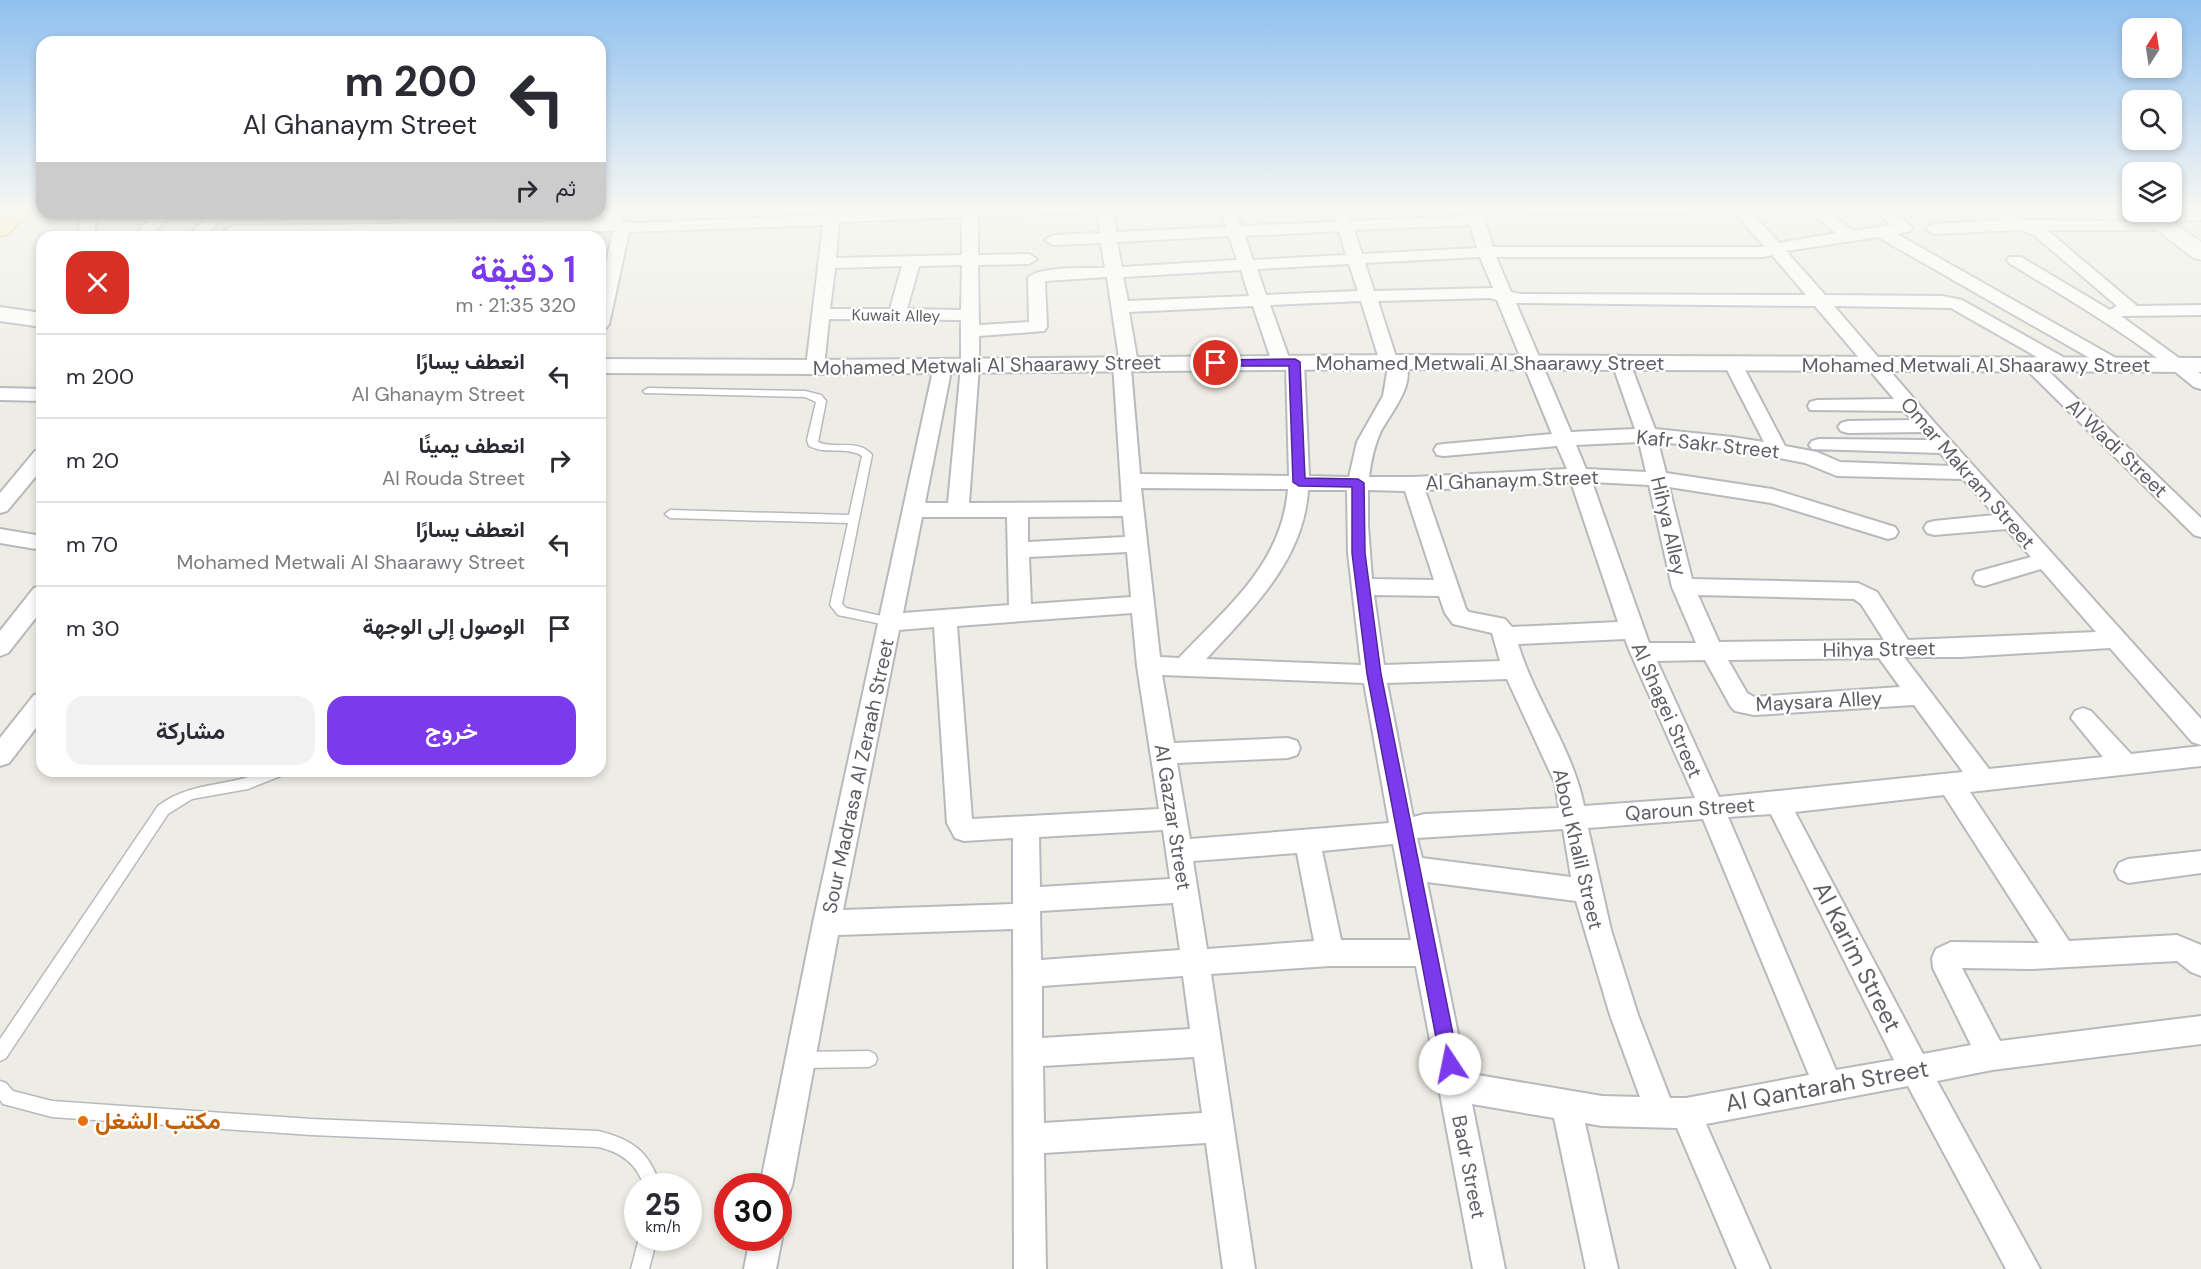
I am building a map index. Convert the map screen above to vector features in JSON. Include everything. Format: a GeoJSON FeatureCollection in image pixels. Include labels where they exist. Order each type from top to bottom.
{"type":"FeatureCollection","features":[{"type":"Feature","properties":{"kind":"street"},"geometry":{"type":"LineString","coordinates":[[815,368],[827,267]]}},
{"type":"Feature","properties":{"kind":"street"},"geometry":{"type":"LineString","coordinates":[[897,315],[910,267]]}},
{"type":"Feature","properties":{"kind":"street"},"geometry":{"type":"LineString","coordinates":[[958,510],[970,366],[970,267]]}},
{"type":"Feature","properties":{"kind":"street","name":"Al Gazzar Street"},"geometry":{"type":"LineString","coordinates":[[1113,267],[1125,363],[1130,481],[1149,666],[1185,890],[1239,1269]]}},
{"type":"Feature","properties":{"kind":"street"},"geometry":{"type":"LineString","coordinates":[[1114,272],[1206,267]]}},
{"type":"Feature","properties":{"kind":"street"},"geometry":{"type":"LineString","coordinates":[[1185,667],[1264,577],[1278,558],[1294,520],[1299,482],[1288,362],[1261,300],[1250,267]]}},
{"type":"Feature","properties":{"kind":"street"},"geometry":{"type":"LineString","coordinates":[[1360,267],[1393,362]]}},
{"type":"Feature","properties":{"kind":"street","name":"Al Shagei Street"},"geometry":{"type":"LineString","coordinates":[[1493,267],[1578,475],[1637,641],[1711,807],[1828,1086]]}},
{"type":"Feature","properties":{"kind":"street","name":"Omar Makram Street"},"geometry":{"type":"LineString","coordinates":[[1791,267],[1927,426],[2201,735]]}},
{"type":"Feature","properties":{"kind":"street"},"geometry":{"type":"LineString","coordinates":[[1944,267],[2115,365]]}},
{"type":"Feature","properties":{"kind":"street"},"geometry":{"type":"LineString","coordinates":[[2027,267],[2191,365],[2201,383]]}},
{"type":"Feature","properties":{"kind":"street"},"geometry":{"type":"LineString","coordinates":[[2081,267],[2133,311]]}},
{"type":"Feature","properties":{"kind":"street","name":"Kuwait Alley"},"geometry":{"type":"LineString","coordinates":[[822,314],[897,315],[1038,327],[1036,278],[1114,272]]}},
{"type":"Feature","properties":{"kind":"street"},"geometry":{"type":"LineString","coordinates":[[1119,307],[1490,293],[1521,299],[1952,303],[2064,365]]}},
{"type":"Feature","properties":{"kind":"street"},"geometry":{"type":"LineString","coordinates":[[2102,311],[2201,310]]}},
{"type":"Feature","properties":{"kind":"street"},"geometry":{"type":"LineString","coordinates":[[0,314],[36,320]]}},
{"type":"Feature","properties":{"kind":"street"},"geometry":{"type":"LineString","coordinates":[[0,322],[36,321]]}},
{"type":"Feature","properties":{"kind":"street","name":"Mohamed Metwali Al Shaarawy Street"},"geometry":{"type":"LineString","coordinates":[[606,366],[815,368],[1288,362],[2191,365]]}},
{"type":"Feature","properties":{"kind":"street","name":"Badr Street"},"geometry":{"type":"LineString","coordinates":[[1393,362],[1398,372],[1394,392],[1366,445],[1358,483],[1357,529],[1363,587],[1374,674],[1489,1269]]}},
{"type":"Feature","properties":{"kind":"street","name":"Hihya Alley"},"geometry":{"type":"LineString","coordinates":[[1621,363],[1647,435],[1683,587],[1712,652]]}},
{"type":"Feature","properties":{"kind":"street"},"geometry":{"type":"LineString","coordinates":[[1733,364],[1778,451]]}},
{"type":"Feature","properties":{"kind":"street","name":"Al Wadi Street"},"geometry":{"type":"LineString","coordinates":[[2032,365],[2201,530]]}},
{"type":"Feature","properties":{"kind":"street","name":"Sour Madrasa Al Zeraah Street"},"geometry":{"type":"LineString","coordinates":[[779,1173],[827,923],[943,366]]}},
{"type":"Feature","properties":{"kind":"street"},"geometry":{"type":"LineString","coordinates":[[0,394],[36,395]]}},
{"type":"Feature","properties":{"kind":"street"},"geometry":{"type":"LineString","coordinates":[[1818,406],[1909,405]]}},
{"type":"Feature","properties":{"kind":"street"},"geometry":{"type":"LineString","coordinates":[[1848,427],[1927,426]]}},
{"type":"Feature","properties":{"kind":"street","name":"Kafr Sakr Street"},"geometry":{"type":"LineString","coordinates":[[1444,450],[1562,439],[1647,435],[1716,441],[1778,451],[1816,458],[1826,466],[1837,469],[1969,473]]}},
{"type":"Feature","properties":{"kind":"street"},"geometry":{"type":"LineString","coordinates":[[1820,445],[1946,447]]}},
{"type":"Feature","properties":{"kind":"street"},"geometry":{"type":"LineString","coordinates":[[0,506],[34,475]]}},
{"type":"Feature","properties":{"kind":"street","name":"Al Ghanaym Street"},"geometry":{"type":"LineString","coordinates":[[1130,481],[1413,484],[1578,475],[1658,479],[1772,496],[1888,532]]}},
{"type":"Feature","properties":{"kind":"street"},"geometry":{"type":"LineString","coordinates":[[1413,484],[1460,617],[1470,622],[1494,624],[1502,629],[1504,636]]}},
{"type":"Feature","properties":{"kind":"street"},"geometry":{"type":"LineString","coordinates":[[1017,509],[1020,613]]}},
{"type":"Feature","properties":{"kind":"street"},"geometry":{"type":"LineString","coordinates":[[914,510],[1133,509]]}},
{"type":"Feature","properties":{"kind":"street"},"geometry":{"type":"LineString","coordinates":[[1934,528],[2012,521]]}},
{"type":"Feature","properties":{"kind":"street"},"geometry":{"type":"LineString","coordinates":[[0,536],[36,542]]}},
{"type":"Feature","properties":{"kind":"street"},"geometry":{"type":"LineString","coordinates":[[1018,550],[1137,544]]}},
{"type":"Feature","properties":{"kind":"street"},"geometry":{"type":"LineString","coordinates":[[1984,578],[2045,560]]}},
{"type":"Feature","properties":{"kind":"street"},"geometry":{"type":"LineString","coordinates":[[1363,587],[1448,588]]}},
{"type":"Feature","properties":{"kind":"street"},"geometry":{"type":"LineString","coordinates":[[1683,587],[1858,591],[1869,598],[1893,649],[1920,695],[1984,781]]}},
{"type":"Feature","properties":{"kind":"street"},"geometry":{"type":"LineString","coordinates":[[0,648],[36,602]]}},
{"type":"Feature","properties":{"kind":"street"},"geometry":{"type":"LineString","coordinates":[[891,621],[1143,604]]}},
{"type":"Feature","properties":{"kind":"street"},"geometry":{"type":"LineString","coordinates":[[945,618],[961,827],[969,831],[1173,819]]}},
{"type":"Feature","properties":{"kind":"street","name":"Hihya Street"},"geometry":{"type":"LineString","coordinates":[[1504,636],[1637,641],[1712,652],[1960,648],[2116,639]]}},
{"type":"Feature","properties":{"kind":"street","name":"Abou Khalil Street"},"geometry":{"type":"LineString","coordinates":[[1504,636],[1514,670],[1563,771],[1587,891],[1624,1015],[1754,1269]]}},
{"type":"Feature","properties":{"kind":"street","name":"Maysara Alley"},"geometry":{"type":"LineString","coordinates":[[1712,652],[1739,700],[1749,706],[1920,695]]}},
{"type":"Feature","properties":{"kind":"street"},"geometry":{"type":"LineString","coordinates":[[1149,666],[1374,674],[1514,670]]}},
{"type":"Feature","properties":{"kind":"street"},"geometry":{"type":"LineString","coordinates":[[0,756],[10,729],[36,707]]}},
{"type":"Feature","properties":{"kind":"street"},"geometry":{"type":"LineString","coordinates":[[2083,718],[2126,765]]}},
{"type":"Feature","properties":{"kind":"street"},"geometry":{"type":"LineString","coordinates":[[1163,753],[1288,748]]}},
{"type":"Feature","properties":{"kind":"street","name":"Qaroun Street"},"geometry":{"type":"LineString","coordinates":[[1179,851],[1388,834],[1425,825],[1573,818],[1778,803],[2201,756]]}},
{"type":"Feature","properties":{"kind":"street"},"geometry":{"type":"LineString","coordinates":[[1952,785],[2062,954]]}},
{"type":"Feature","properties":{"kind":"street","name":"Al Karim Street"},"geometry":{"type":"LineString","coordinates":[[1778,803],[1915,1070],[2024,1269]]}},
{"type":"Feature","properties":{"kind":"street"},"geometry":{"type":"LineString","coordinates":[[1026,828],[1030,1269]]}},
{"type":"Feature","properties":{"kind":"street"},"geometry":{"type":"LineString","coordinates":[[1307,840],[1330,953]]}},
{"type":"Feature","properties":{"kind":"street"},"geometry":{"type":"LineString","coordinates":[[2128,871],[2201,862]]}},
{"type":"Feature","properties":{"kind":"street"},"geometry":{"type":"LineString","coordinates":[[1411,868],[1587,891]]}},
{"type":"Feature","properties":{"kind":"street"},"geometry":{"type":"LineString","coordinates":[[827,923],[1027,908],[1185,890]]}},
{"type":"Feature","properties":{"kind":"street"},"geometry":{"type":"LineString","coordinates":[[1992,1056],[1947,968],[1946,958],[2177,948],[2189,952],[2201,963]]}},
{"type":"Feature","properties":{"kind":"street"},"geometry":{"type":"LineString","coordinates":[[1028,974],[1330,953],[1427,952]]}},
{"type":"Feature","properties":{"kind":"street","name":"Al Qantarah Street"},"geometry":{"type":"LineString","coordinates":[[1454,1086],[1602,1111],[1674,1113],[1992,1056],[2201,1030]]}},
{"type":"Feature","properties":{"kind":"street"},"geometry":{"type":"LineString","coordinates":[[1028,1053],[1207,1042]]}},
{"type":"Feature","properties":{"kind":"street"},"geometry":{"type":"LineString","coordinates":[[1566,1105],[1602,1269]]}},
{"type":"Feature","properties":{"kind":"street"},"geometry":{"type":"LineString","coordinates":[[1029,1139],[1219,1127]]}},
{"type":"Feature","properties":{"kind":"street"},"geometry":{"type":"LineString","coordinates":[[760,1269],[763,1251]]}},
{"type":"Feature","properties":{"kind":"lane"},"geometry":{"type":"LineString","coordinates":[[648,391],[805,394],[817,397],[821,401],[813,444],[823,448],[862,450],[867,455],[837,609],[842,612],[891,621]]}},
{"type":"Feature","properties":{"kind":"lane"},"geometry":{"type":"LineString","coordinates":[[670,513],[853,519]]}},
{"type":"Feature","properties":{"kind":"lane"},"geometry":{"type":"LineString","coordinates":[[0,1053],[163,810],[172,802],[193,792],[244,785],[263,777]]}},
{"type":"Feature","properties":{"kind":"lane"},"geometry":{"type":"LineString","coordinates":[[801,1060],[868,1059]]}},
{"type":"Feature","properties":{"kind":"lane"},"geometry":{"type":"LineString","coordinates":[[0,1089],[9,1098],[52,1109],[311,1127],[598,1139],[630,1150],[642,1162],[647,1173]]}},
{"type":"Feature","properties":{"kind":"lane"},"geometry":{"type":"LineString","coordinates":[[640,1269],[645,1251]]}},
{"type":"Feature","properties":{"kind":"place","name":"مكتب الشغل"},"geometry":{"type":"Point","coordinates":[83,1121]}},
{"type":"Feature","properties":{"kind":"route"},"geometry":{"type":"LineString","coordinates":[[1216,363],[1295,362],[1299,482],[1358,483],[1359,553],[1374,674],[1450,1064]]}}]}
